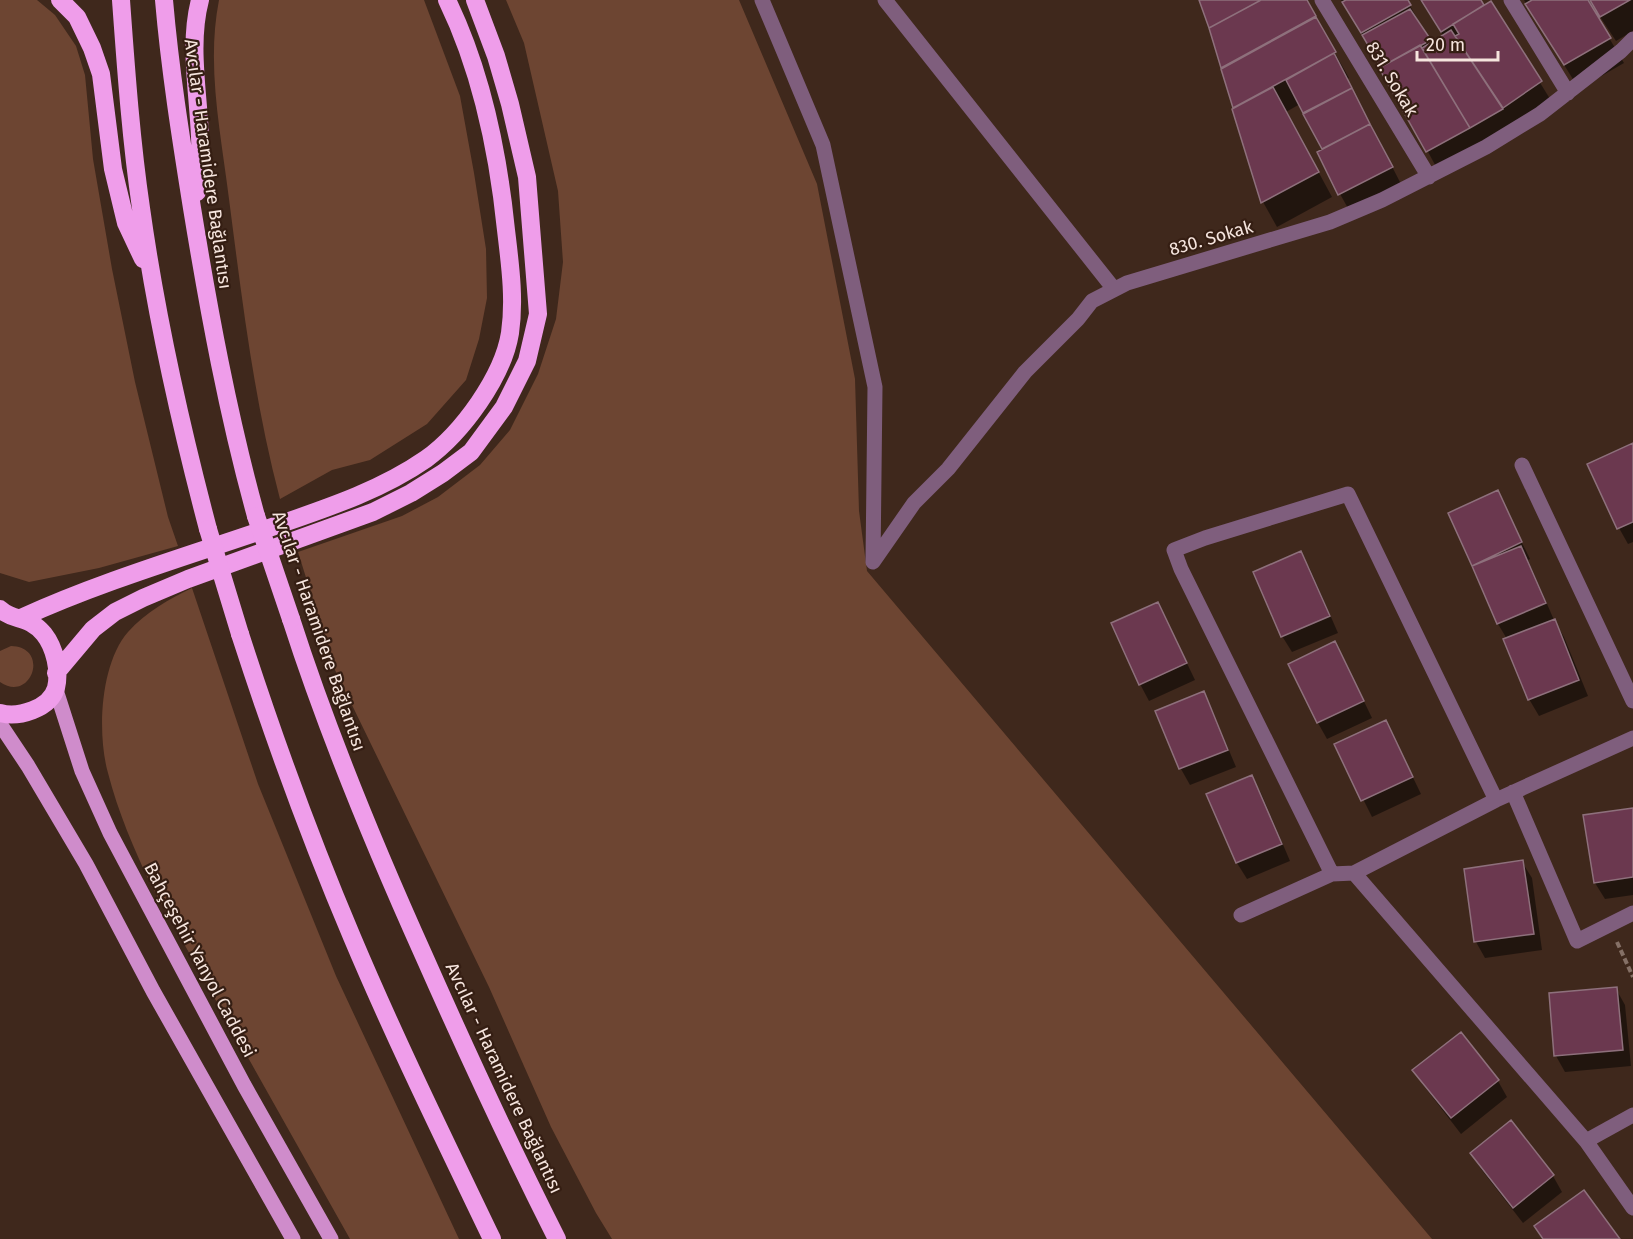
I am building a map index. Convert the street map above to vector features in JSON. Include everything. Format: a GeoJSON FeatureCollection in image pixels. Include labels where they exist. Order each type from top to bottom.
{"type":"FeatureCollection","features":[{"type":"Feature","properties":{"kind":"highway"},"geometry":{"type":"LineString","coordinates":[[60,0],[77,17],[101,74],[113,169],[126,224],[152,278]]}},
{"type":"Feature","properties":{"kind":"highway"},"geometry":{"type":"LineString","coordinates":[[121,0],[141,207],[152,278],[187,450],[208,529],[240,634],[280,752],[352,938],[492,1239]]}},
{"type":"Feature","properties":{"kind":"highway","name":"Avcılar - Haramidere Bağlantısı"},"geometry":{"type":"LineString","coordinates":[[164,0],[175,100],[199,256],[226,399],[256,516],[322,713],[370,834],[463,1045],[557,1239]]}},
{"type":"Feature","properties":{"kind":"highway"},"geometry":{"type":"LineString","coordinates":[[193,211],[198,185],[199,148],[195,17],[200,0]]}},
{"type":"Feature","properties":{"kind":"highway"},"geometry":{"type":"LineString","coordinates":[[7,614],[70,595],[344,502],[426,459],[478,406],[496,372],[510,334],[513,289],[502,188],[490,124],[472,59],[447,0]]}},
{"type":"Feature","properties":{"kind":"highway"},"geometry":{"type":"LineString","coordinates":[[0,713],[20,715],[46,702],[56,682],[93,629],[115,612],[188,579],[373,512],[411,493],[444,473],[471,452],[504,407],[527,361],[538,314],[527,177],[501,75],[475,0]]}},
{"type":"Feature","properties":{"kind":"highway"},"geometry":{"type":"LineString","coordinates":[[7,614],[35,624],[51,646],[56,682]]}},
{"type":"Feature","properties":{"kind":"main road","name":"Bahçeşehir Yanyol Caddesi"},"geometry":{"type":"LineString","coordinates":[[56,682],[82,771],[110,833],[244,1085],[331,1239]]}},
{"type":"Feature","properties":{"kind":"main road"},"geometry":{"type":"LineString","coordinates":[[0,724],[28,766],[86,864],[153,991],[293,1239]]}},
{"type":"Feature","properties":{"kind":"street","name":"830. Sokak"},"geometry":{"type":"LineString","coordinates":[[762,0],[823,145],[875,387],[873,562],[914,503],[948,469],[1024,372],[1078,319],[1092,301],[1127,283],[1330,222],[1429,177],[1486,147],[1540,114],[1633,39]]}},
{"type":"Feature","properties":{"kind":"street"},"geometry":{"type":"LineString","coordinates":[[885,0],[1114,290]]}},
{"type":"Feature","properties":{"kind":"street","name":"831. Sokak"},"geometry":{"type":"LineString","coordinates":[[1322,0],[1429,177]]}},
{"type":"Feature","properties":{"kind":"street"},"geometry":{"type":"LineString","coordinates":[[1511,0],[1568,93]]}},
{"type":"Feature","properties":{"kind":"street"},"geometry":{"type":"LineString","coordinates":[[1522,465],[1633,701]]}},
{"type":"Feature","properties":{"kind":"street"},"geometry":{"type":"LineString","coordinates":[[1332,874],[1181,569],[1174,550],[1205,538],[1348,494],[1496,800]]}},
{"type":"Feature","properties":{"kind":"street"},"geometry":{"type":"LineString","coordinates":[[1241,915],[1332,874],[1354,873],[1496,800],[1633,738]]}},
{"type":"Feature","properties":{"kind":"street"},"geometry":{"type":"LineString","coordinates":[[1513,792],[1577,941],[1633,913]]}},
{"type":"Feature","properties":{"kind":"street"},"geometry":{"type":"LineString","coordinates":[[1354,873],[1586,1141],[1633,1208]]}},
{"type":"Feature","properties":{"kind":"street"},"geometry":{"type":"LineString","coordinates":[[1586,1141],[1633,1115]]}},
{"type":"Feature","properties":{"kind":"path"},"geometry":{"type":"LineString","coordinates":[[1609,925],[1633,977]]}},
{"type":"Feature","properties":{"kind":"shaded area"},"geometry":{"type":"Polygon","coordinates":[[[0,0],[37,0],[55,15],[76,46],[85,75],[93,159],[135,382],[168,517],[178,546],[99,568],[29,582],[0,573],[0,0]]]}},
{"type":"Feature","properties":{"kind":"shaded area"},"geometry":{"type":"Polygon","coordinates":[[[219,0],[424,0],[460,96],[486,249],[487,298],[479,339],[466,380],[427,424],[370,460],[332,470],[280,499],[263,425],[250,350],[216,100],[214,50],[219,0]]]}},
{"type":"Feature","properties":{"kind":"shaded area"},"geometry":{"type":"Polygon","coordinates":[[[506,0],[739,0],[817,184],[855,379],[859,511],[867,571],[1432,1239],[612,1239],[551,1127],[489,987],[335,670],[298,552],[402,516],[438,497],[480,465],[510,430],[538,374],[556,319],[563,262],[558,191],[524,43],[506,0]]]}},
{"type":"Feature","properties":{"kind":"shaded area"},"geometry":{"type":"Polygon","coordinates":[[[192,588],[258,784],[336,976],[459,1239],[350,1239],[151,885],[133,844],[117,802],[105,757],[102,720],[106,680],[119,646],[128,632],[158,607],[192,588]]]}},
{"type":"Feature","properties":{"kind":"shaded area"},"geometry":{"type":"Polygon","coordinates":[[[11,646],[23,649],[31,655],[33,664],[28,681],[20,686],[11,687],[0,682],[0,651],[11,646]]]}},
{"type":"Feature","properties":{"kind":"building"},"geometry":{"type":"Polygon","coordinates":[[[1199,0],[1261,0],[1209,28],[1199,0]]]}},
{"type":"Feature","properties":{"kind":"building"},"geometry":{"type":"Polygon","coordinates":[[[1261,0],[1307,0],[1316,16],[1221,68],[1209,28],[1261,0]]]}},
{"type":"Feature","properties":{"kind":"building"},"geometry":{"type":"Polygon","coordinates":[[[1346,0],[1408,0],[1411,5],[1361,33],[1342,2],[1346,0]]]}},
{"type":"Feature","properties":{"kind":"building"},"geometry":{"type":"Polygon","coordinates":[[[1421,0],[1481,0],[1484,5],[1441,32],[1421,0]]]}},
{"type":"Feature","properties":{"kind":"building"},"geometry":{"type":"Polygon","coordinates":[[[1532,0],[1588,0],[1611,38],[1564,65],[1525,4],[1532,0]]]}},
{"type":"Feature","properties":{"kind":"building"},"geometry":{"type":"Polygon","coordinates":[[[1590,0],[1630,0],[1600,17],[1590,0]]]}},
{"type":"Feature","properties":{"kind":"building"},"geometry":{"type":"Polygon","coordinates":[[[1491,1],[1542,81],[1503,108],[1455,36],[1459,34],[1453,24],[1491,1]]]}},
{"type":"Feature","properties":{"kind":"building"},"geometry":{"type":"Polygon","coordinates":[[[1410,9],[1431,40],[1381,67],[1362,35],[1410,9]]]}},
{"type":"Feature","properties":{"kind":"building"},"geometry":{"type":"Polygon","coordinates":[[[1316,17],[1336,52],[1233,108],[1221,69],[1316,17]]]}},
{"type":"Feature","properties":{"kind":"building"},"geometry":{"type":"Polygon","coordinates":[[[1451,30],[1503,109],[1470,128],[1422,48],[1451,30]]]}},
{"type":"Feature","properties":{"kind":"building"},"geometry":{"type":"Polygon","coordinates":[[[1420,45],[1470,128],[1426,152],[1379,68],[1420,45]]]}},
{"type":"Feature","properties":{"kind":"building"},"geometry":{"type":"Polygon","coordinates":[[[1334,53],[1352,88],[1303,113],[1286,80],[1334,53]]]}},
{"type":"Feature","properties":{"kind":"building"},"geometry":{"type":"Polygon","coordinates":[[[1273,87],[1319,172],[1261,203],[1232,109],[1273,87]]]}},
{"type":"Feature","properties":{"kind":"building"},"geometry":{"type":"Polygon","coordinates":[[[1352,88],[1370,124],[1322,149],[1303,114],[1352,88]]]}},
{"type":"Feature","properties":{"kind":"building"},"geometry":{"type":"Polygon","coordinates":[[[1370,124],[1393,167],[1338,195],[1317,152],[1370,124]]]}},
{"type":"Feature","properties":{"kind":"building"},"geometry":{"type":"Polygon","coordinates":[[[1633,443],[1633,522],[1617,529],[1587,464],[1633,443]]]}},
{"type":"Feature","properties":{"kind":"building"},"geometry":{"type":"Polygon","coordinates":[[[1498,490],[1522,542],[1472,566],[1448,513],[1498,490]]]}},
{"type":"Feature","properties":{"kind":"building"},"geometry":{"type":"Polygon","coordinates":[[[1521,546],[1546,603],[1497,624],[1472,566],[1521,546]]]}},
{"type":"Feature","properties":{"kind":"building"},"geometry":{"type":"Polygon","coordinates":[[[1301,551],[1330,616],[1281,637],[1253,572],[1301,551]]]}},
{"type":"Feature","properties":{"kind":"building"},"geometry":{"type":"Polygon","coordinates":[[[1158,602],[1187,663],[1139,685],[1111,623],[1158,602]]]}},
{"type":"Feature","properties":{"kind":"building"},"geometry":{"type":"Polygon","coordinates":[[[1555,619],[1579,680],[1528,700],[1503,639],[1555,619]]]}},
{"type":"Feature","properties":{"kind":"building"},"geometry":{"type":"Polygon","coordinates":[[[1335,641],[1364,701],[1317,723],[1288,664],[1335,641]]]}},
{"type":"Feature","properties":{"kind":"building"},"geometry":{"type":"Polygon","coordinates":[[[1204,691],[1228,750],[1179,769],[1155,711],[1204,691]]]}},
{"type":"Feature","properties":{"kind":"building"},"geometry":{"type":"Polygon","coordinates":[[[1386,720],[1413,777],[1361,801],[1334,744],[1386,720]]]}},
{"type":"Feature","properties":{"kind":"building"},"geometry":{"type":"Polygon","coordinates":[[[1252,775],[1282,844],[1236,863],[1206,794],[1252,775]]]}},
{"type":"Feature","properties":{"kind":"building"},"geometry":{"type":"Polygon","coordinates":[[[1633,808],[1633,877],[1594,883],[1583,815],[1633,808]]]}},
{"type":"Feature","properties":{"kind":"building"},"geometry":{"type":"Polygon","coordinates":[[[1523,860],[1534,934],[1474,942],[1464,869],[1523,860]]]}},
{"type":"Feature","properties":{"kind":"building"},"geometry":{"type":"Polygon","coordinates":[[[1617,987],[1623,1050],[1554,1056],[1549,993],[1617,987]]]}},
{"type":"Feature","properties":{"kind":"building"},"geometry":{"type":"Polygon","coordinates":[[[1461,1032],[1499,1080],[1451,1118],[1412,1070],[1461,1032]]]}},
{"type":"Feature","properties":{"kind":"building"},"geometry":{"type":"Polygon","coordinates":[[[1511,1120],[1554,1175],[1513,1208],[1470,1153],[1511,1120]]]}},
{"type":"Feature","properties":{"kind":"building"},"geometry":{"type":"Polygon","coordinates":[[[1584,1190],[1620,1239],[1543,1239],[1534,1226],[1584,1190]]]}}]}
